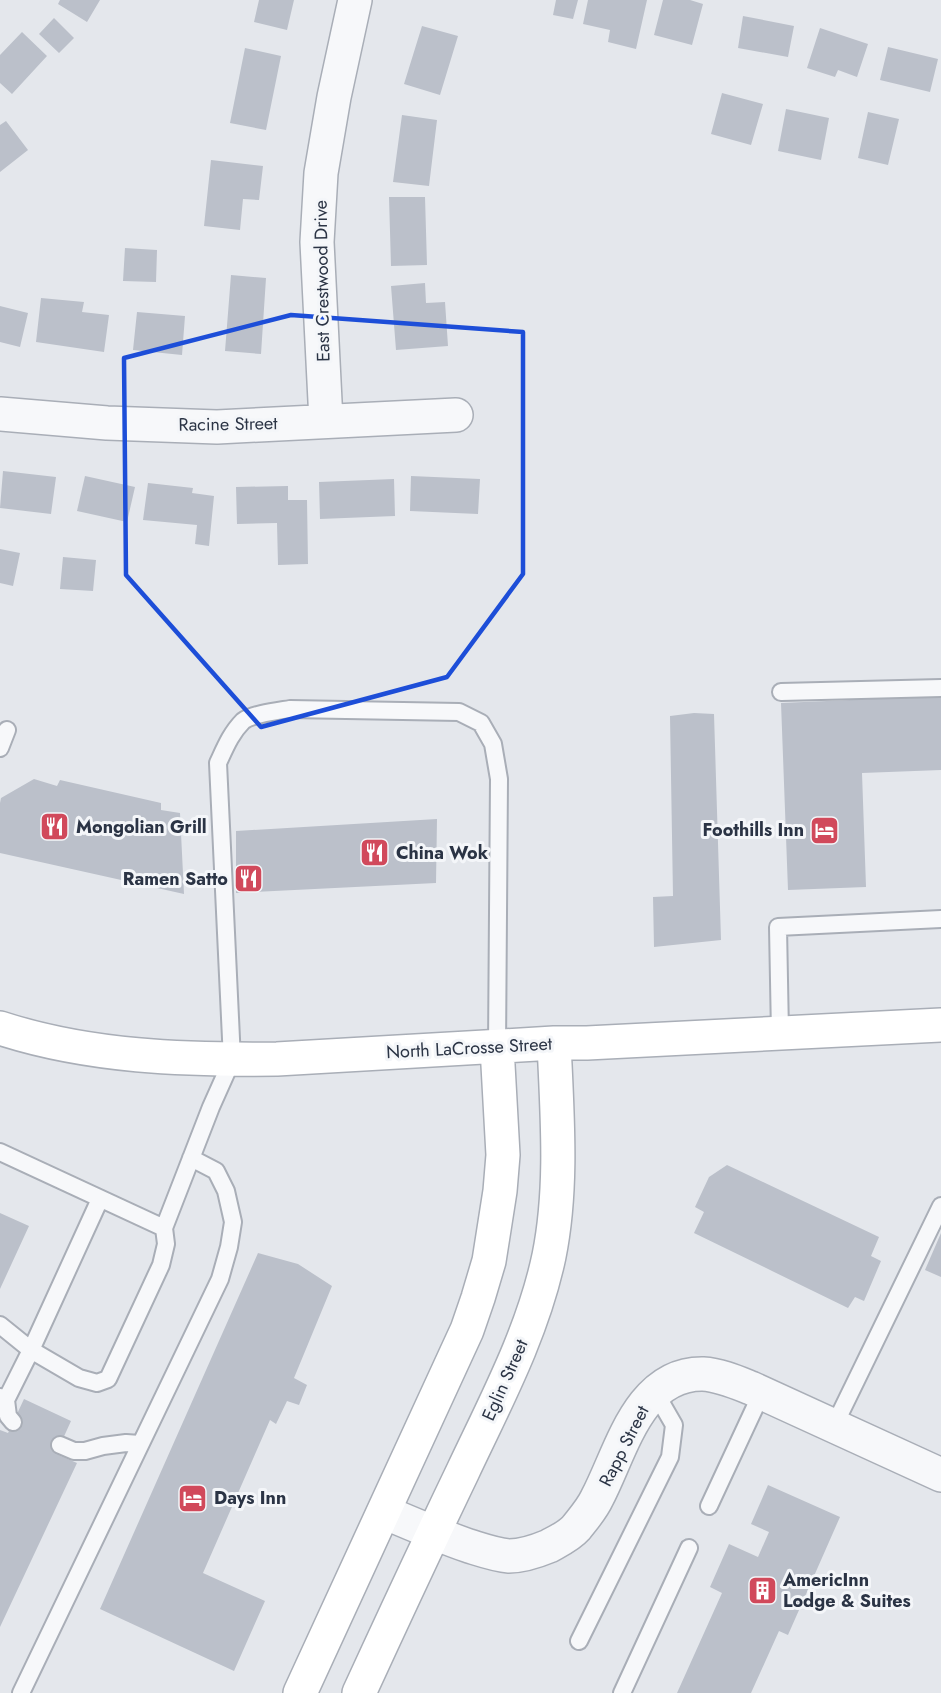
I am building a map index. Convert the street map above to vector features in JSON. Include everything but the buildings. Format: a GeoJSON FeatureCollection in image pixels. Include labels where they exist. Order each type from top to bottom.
{"type":"FeatureCollection","features":[{"type":"Feature","properties":{"kind":"street","name":"East Crestwood Drive"},"geometry":{"type":"LineString","coordinates":[[326,421],[317,242],[321,173],[334,97],[355,0]]}},
{"type":"Feature","properties":{"kind":"street","name":"Racine Street"},"geometry":{"type":"LineString","coordinates":[[0,414],[107,423],[217,427],[456,415]]}},
{"type":"Feature","properties":{"kind":"street","name":"North LaCrosse Street"},"geometry":{"type":"LineString","coordinates":[[0,1028],[95,1050],[232,1060],[941,1026]]}},
{"type":"Feature","properties":{"kind":"street","name":"Eglin Street"},"geometry":{"type":"LineString","coordinates":[[359,1693],[505,1383],[538,1298],[549,1256],[556,1199],[557,1116],[554,1043]]}},
{"type":"Feature","properties":{"kind":"street"},"geometry":{"type":"LineString","coordinates":[[300,1693],[384,1512],[466,1330],[478,1298],[489,1261],[503,1155],[497,1047]]}},
{"type":"Feature","properties":{"kind":"street","name":"Rapp Street"},"geometry":{"type":"LineString","coordinates":[[384,1512],[433,1533],[492,1553],[510,1556],[529,1553],[559,1540],[574,1530],[596,1500],[633,1420],[655,1392],[670,1382],[689,1375],[704,1374],[724,1378],[762,1392],[941,1475]]}},
{"type":"Feature","properties":{"kind":"lane"},"geometry":{"type":"LineString","coordinates":[[781,692],[941,688]]}},
{"type":"Feature","properties":{"kind":"lane"},"geometry":{"type":"LineString","coordinates":[[0,1325],[31,1350],[79,1378],[97,1383],[108,1379],[161,1265],[166,1244],[164,1228],[232,1060],[218,763],[230,738],[245,720],[272,711],[290,709],[459,712],[481,723],[493,744],[499,779],[497,1047]]}},
{"type":"Feature","properties":{"kind":"lane"},"geometry":{"type":"LineString","coordinates":[[0,748],[7,730]]}},
{"type":"Feature","properties":{"kind":"lane"},"geometry":{"type":"LineString","coordinates":[[780,1033],[778,927],[941,919]]}},
{"type":"Feature","properties":{"kind":"lane"},"geometry":{"type":"LineString","coordinates":[[0,1152],[164,1228]]}},
{"type":"Feature","properties":{"kind":"lane"},"geometry":{"type":"LineString","coordinates":[[21,1693],[220,1279],[233,1222],[226,1191],[216,1171],[191,1158]]}},
{"type":"Feature","properties":{"kind":"lane"},"geometry":{"type":"LineString","coordinates":[[13,1422],[8,1416],[3,1398],[31,1350],[100,1199]]}},
{"type":"Feature","properties":{"kind":"lane"},"geometry":{"type":"LineString","coordinates":[[834,1426],[941,1206]]}},
{"type":"Feature","properties":{"kind":"lane"},"geometry":{"type":"LineString","coordinates":[[579,1641],[670,1457],[674,1425],[655,1392]]}},
{"type":"Feature","properties":{"kind":"lane"},"geometry":{"type":"LineString","coordinates":[[709,1506],[762,1392]]}},
{"type":"Feature","properties":{"kind":"lane"},"geometry":{"type":"LineString","coordinates":[[60,1445],[74,1451],[85,1451],[126,1443],[140,1444]]}},
{"type":"Feature","properties":{"kind":"lane"},"geometry":{"type":"LineString","coordinates":[[622,1693],[689,1548]]}},
{"type":"Feature","properties":{"kind":"highlighted area"},"geometry":{"type":"Polygon","coordinates":[[[291,315],[523,332],[523,574],[447,677],[261,727],[126,575],[124,358],[291,315]]]}},
{"type":"Feature","properties":{"kind":"place","name":"Mongolian Grill"},"geometry":{"type":"Point","coordinates":[55,827]}},
{"type":"Feature","properties":{"kind":"place","name":"Foothills Inn"},"geometry":{"type":"Point","coordinates":[825,830]}},
{"type":"Feature","properties":{"kind":"place","name":"China Wok"},"geometry":{"type":"Point","coordinates":[375,853]}},
{"type":"Feature","properties":{"kind":"place","name":"Ramen Satto"},"geometry":{"type":"Point","coordinates":[249,879]}},
{"type":"Feature","properties":{"kind":"place","name":"Days Inn"},"geometry":{"type":"Point","coordinates":[193,1498]}},
{"type":"Feature","properties":{"kind":"place","name":"AmericInn Lodge & Suites"},"geometry":{"type":"Point","coordinates":[762,1590]}}]}
